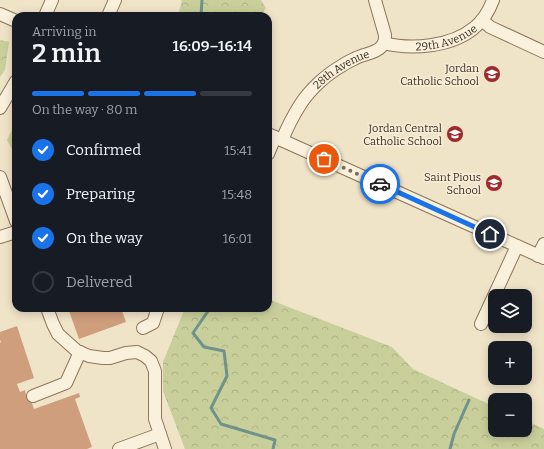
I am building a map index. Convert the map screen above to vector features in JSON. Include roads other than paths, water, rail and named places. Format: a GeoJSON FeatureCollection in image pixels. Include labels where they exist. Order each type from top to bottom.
{"type":"FeatureCollection","features":[{"type":"Feature","properties":{"kind":"street"},"geometry":{"type":"LineString","coordinates":[[47,12],[52,0]]}},
{"type":"Feature","properties":{"kind":"street"},"geometry":{"type":"LineString","coordinates":[[110,12],[116,0]]}},
{"type":"Feature","properties":{"kind":"street"},"geometry":{"type":"LineString","coordinates":[[374,0],[385,35],[384,43]]}},
{"type":"Feature","properties":{"kind":"street","name":"29th Avenue"},"geometry":{"type":"LineString","coordinates":[[384,43],[401,46],[424,46],[440,44],[453,40],[473,29],[489,10],[493,0]]}},
{"type":"Feature","properties":{"kind":"street"},"geometry":{"type":"LineString","coordinates":[[0,14],[12,19]]}},
{"type":"Feature","properties":{"kind":"street"},"geometry":{"type":"LineString","coordinates":[[482,20],[490,27],[544,52]]}},
{"type":"Feature","properties":{"kind":"street","name":"28th Avenue"},"geometry":{"type":"LineString","coordinates":[[275,137],[287,129],[300,104],[320,82],[342,65],[376,51],[381,48],[384,43]]}},
{"type":"Feature","properties":{"kind":"street"},"geometry":{"type":"LineString","coordinates":[[0,108],[12,88]]}},
{"type":"Feature","properties":{"kind":"street"},"geometry":{"type":"LineString","coordinates":[[275,137],[541,257],[544,244]]}},
{"type":"Feature","properties":{"kind":"street"},"geometry":{"type":"LineString","coordinates":[[0,177],[12,210]]}},
{"type":"Feature","properties":{"kind":"street"},"geometry":{"type":"LineString","coordinates":[[0,237],[12,233]]}},
{"type":"Feature","properties":{"kind":"street"},"geometry":{"type":"LineString","coordinates":[[481,324],[517,246]]}},
{"type":"Feature","properties":{"kind":"street"},"geometry":{"type":"LineString","coordinates":[[48,312],[58,334],[77,351],[94,358],[110,358],[126,353],[137,352],[151,361],[155,371],[155,419],[165,449]]}},
{"type":"Feature","properties":{"kind":"street"},"geometry":{"type":"LineString","coordinates":[[142,328],[153,323],[157,312]]}},
{"type":"Feature","properties":{"kind":"street"},"geometry":{"type":"LineString","coordinates":[[33,396],[66,383],[80,352]]}},
{"type":"Feature","properties":{"kind":"street"},"geometry":{"type":"LineString","coordinates":[[119,449],[160,434]]}},
{"type":"Feature","properties":{"kind":"waterway"},"geometry":{"type":"LineString","coordinates":[[201,12],[202,0]]}},
{"type":"Feature","properties":{"kind":"waterway"},"geometry":{"type":"LineString","coordinates":[[207,312],[193,333],[204,347],[224,351],[227,376],[211,408],[221,424],[275,440],[273,449]]}},
{"type":"Feature","properties":{"kind":"waterway"},"geometry":{"type":"LineString","coordinates":[[450,449],[454,434],[469,400]]}},
{"type":"Feature","properties":{"kind":"place","name":"Jordan Catholic School"},"geometry":{"type":"Point","coordinates":[492,74]}},
{"type":"Feature","properties":{"kind":"place","name":"Jordan Central Catholic School"},"geometry":{"type":"Point","coordinates":[455,134]}},
{"type":"Feature","properties":{"kind":"place","name":"Saint Pious School"},"geometry":{"type":"Point","coordinates":[494,183]}}]}
